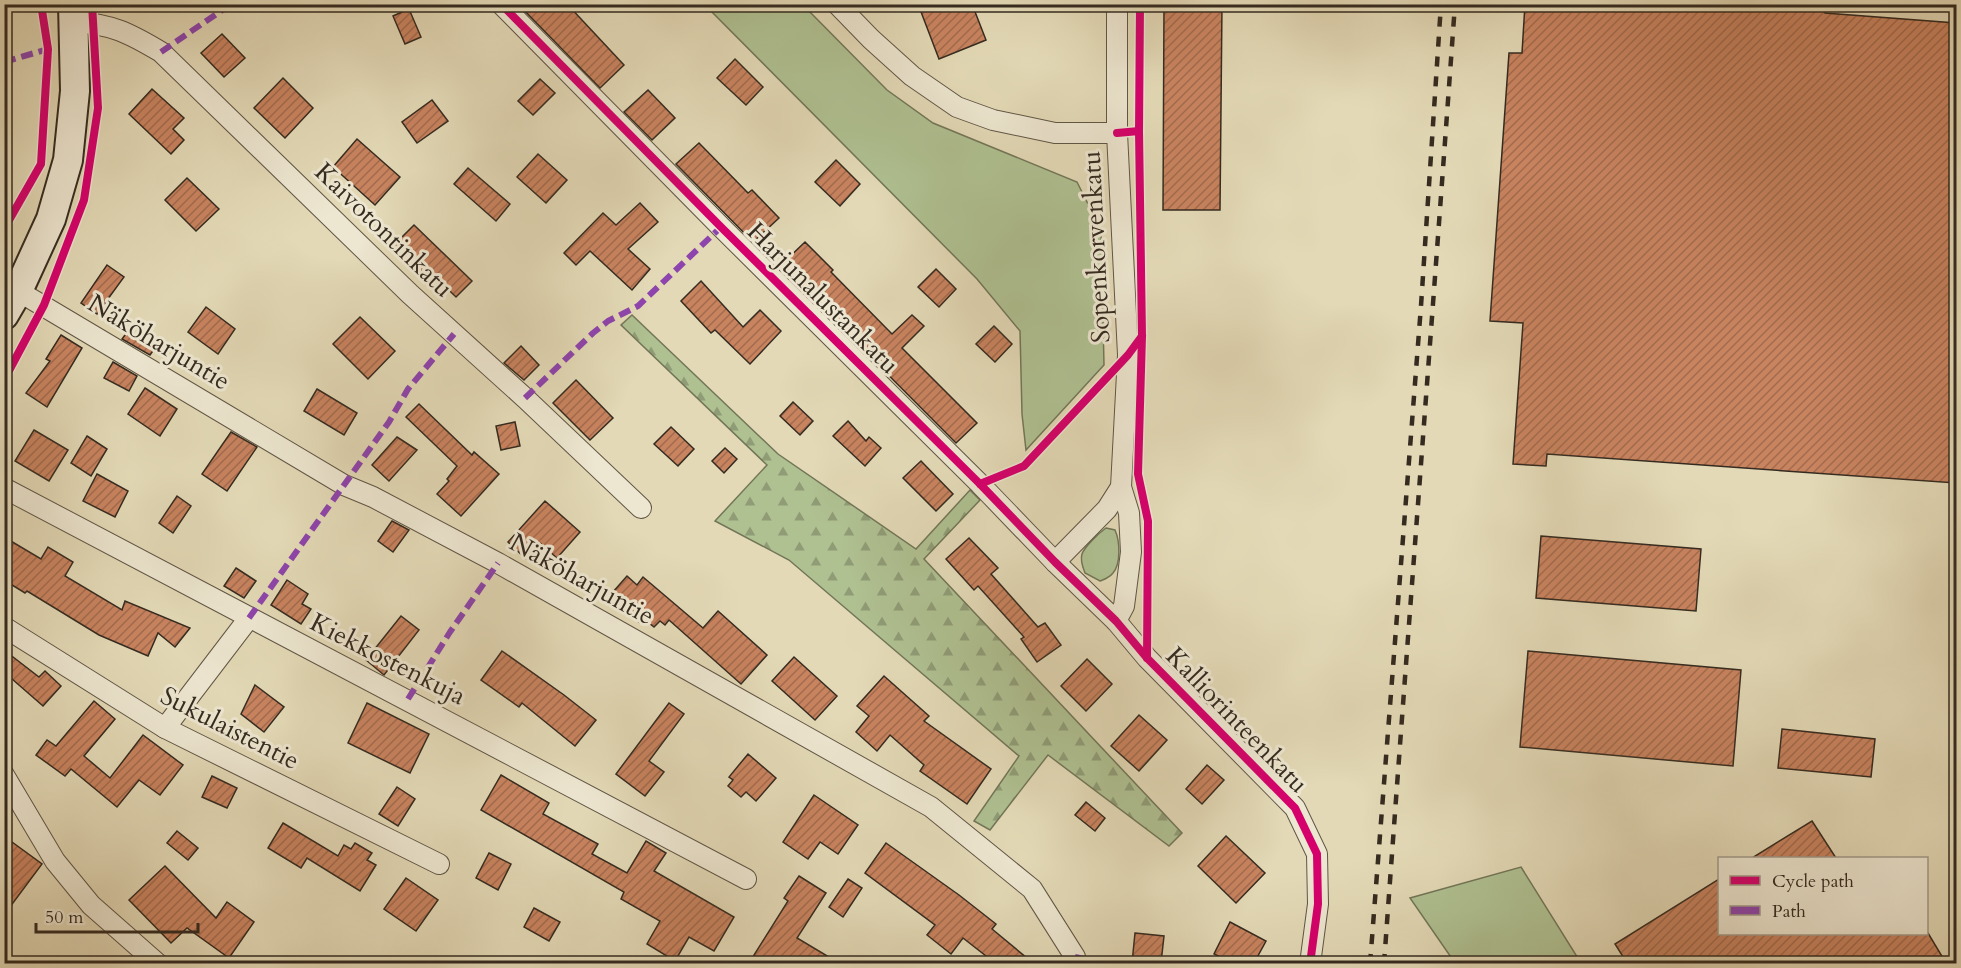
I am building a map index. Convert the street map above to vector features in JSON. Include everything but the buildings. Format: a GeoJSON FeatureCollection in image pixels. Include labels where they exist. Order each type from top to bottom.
{"type":"FeatureCollection","features":[{"type":"Feature","properties":{"kind":"street","name":"Harjunalustankatu"},"geometry":{"type":"LineString","coordinates":[[501,4],[1116,621]]}},
{"type":"Feature","properties":{"kind":"street"},"geometry":{"type":"LineString","coordinates":[[837,4],[912,76],[957,106],[993,120],[1055,133],[1117,133]]}},
{"type":"Feature","properties":{"kind":"street","name":"Sopenkorvenkatu"},"geometry":{"type":"LineString","coordinates":[[1117,4],[1117,133],[1128,355],[1121,487]]}},
{"type":"Feature","properties":{"kind":"street"},"geometry":{"type":"LineString","coordinates":[[11,303],[51,219],[68,160],[75,91],[73,13]]}},
{"type":"Feature","properties":{"kind":"street","name":"Kaivotontinkatu"},"geometry":{"type":"LineString","coordinates":[[73,13],[93,23],[129,32],[161,52],[410,294],[525,398],[641,508]]}},
{"type":"Feature","properties":{"kind":"street","name":"Näköharjuntie"},"geometry":{"type":"LineString","coordinates":[[11,303],[344,485],[373,497],[498,562],[931,807],[1032,889],[1075,957],[1075,963]]}},
{"type":"Feature","properties":{"kind":"street"},"geometry":{"type":"LineString","coordinates":[[1055,562],[1107,509],[1121,487]]}},
{"type":"Feature","properties":{"kind":"street"},"geometry":{"type":"LineString","coordinates":[[1116,621],[1124,606],[1131,552],[1129,513],[1121,487]]}},
{"type":"Feature","properties":{"kind":"street","name":"Kiekkostenkuja"},"geometry":{"type":"LineString","coordinates":[[4,488],[746,879]]}},
{"type":"Feature","properties":{"kind":"street"},"geometry":{"type":"LineString","coordinates":[[165,728],[249,618]]}},
{"type":"Feature","properties":{"kind":"street","name":"Kalliorinteenkatu"},"geometry":{"type":"LineString","coordinates":[[1116,621],[1147,658],[1296,808],[1317,854],[1318,904],[1310,963]]}},
{"type":"Feature","properties":{"kind":"street","name":"Sukulaistentie"},"geometry":{"type":"LineString","coordinates":[[4,627],[165,728],[439,864]]}},
{"type":"Feature","properties":{"kind":"street"},"geometry":{"type":"LineString","coordinates":[[4,775],[55,861],[91,905],[158,963]]}},
{"type":"Feature","properties":{"kind":"street"},"geometry":{"type":"LineString","coordinates":[[4,812],[16,795]]}},
{"type":"Feature","properties":{"kind":"green space"},"geometry":{"type":"Polygon","coordinates":[[[705,5],[803,5],[887,90],[933,123],[1077,182],[1101,230],[1104,365],[1026,450],[1022,414],[1020,331],[977,279],[705,5]]]}},
{"type":"Feature","properties":{"kind":"green space"},"geometry":{"type":"Polygon","coordinates":[[[632,315],[778,454],[916,549],[970,490],[980,500],[924,559],[1182,833],[1169,846],[1048,755],[990,830],[974,821],[1019,756],[789,560],[715,521],[767,465],[621,325],[632,315]]]}},
{"type":"Feature","properties":{"kind":"green space"},"geometry":{"type":"Polygon","coordinates":[[[1106,528],[1115,530],[1117,535],[1118,558],[1113,573],[1100,581],[1085,573],[1081,556],[1096,536],[1106,528]]]}},
{"type":"Feature","properties":{"kind":"green space"},"geometry":{"type":"Polygon","coordinates":[[[1521,867],[1581,963],[1455,963],[1410,898],[1521,867]]]}},
{"type":"Feature","properties":{"kind":"railway"},"geometry":{"type":"LineString","coordinates":[[1370,964],[1421,306],[1441,4]]}},
{"type":"Feature","properties":{"kind":"railway"},"geometry":{"type":"LineString","coordinates":[[1384,964],[1455,4]]}},
{"type":"Feature","properties":{"kind":"marked path"},"geometry":{"type":"LineString","coordinates":[[161,52],[231,4]]}},
{"type":"Feature","properties":{"kind":"marked path"},"geometry":{"type":"LineString","coordinates":[[4,62],[48,49]]}},
{"type":"Feature","properties":{"kind":"marked path"},"geometry":{"type":"LineString","coordinates":[[525,398],[593,333],[608,321],[638,306],[721,227]]}},
{"type":"Feature","properties":{"kind":"marked path"},"geometry":{"type":"LineString","coordinates":[[249,618],[389,422],[408,389],[454,334]]}},
{"type":"Feature","properties":{"kind":"marked path"},"geometry":{"type":"LineString","coordinates":[[408,699],[450,632],[498,563]]}},
{"type":"Feature","properties":{"kind":"marked path"},"geometry":{"type":"LineString","coordinates":[[1075,957],[1109,964]]}},
{"type":"Feature","properties":{"kind":"cycle path"},"geometry":{"type":"LineString","coordinates":[[4,229],[41,164],[48,49],[41,4]]}},
{"type":"Feature","properties":{"kind":"cycle path"},"geometry":{"type":"LineString","coordinates":[[4,380],[44,305],[84,200],[98,108],[92,4]]}},
{"type":"Feature","properties":{"kind":"cycle path"},"geometry":{"type":"LineString","coordinates":[[501,4],[1116,621],[1147,658],[1295,808],[1317,854],[1318,904],[1310,964]]}},
{"type":"Feature","properties":{"kind":"cycle path"},"geometry":{"type":"LineString","coordinates":[[1139,131],[1140,4]]}},
{"type":"Feature","properties":{"kind":"cycle path"},"geometry":{"type":"LineString","coordinates":[[1117,133],[1139,131],[1142,336],[1138,474],[1148,521],[1147,658]]}},
{"type":"Feature","properties":{"kind":"cycle path"},"geometry":{"type":"LineString","coordinates":[[980,484],[1024,466],[1128,355],[1142,336]]}}]}
